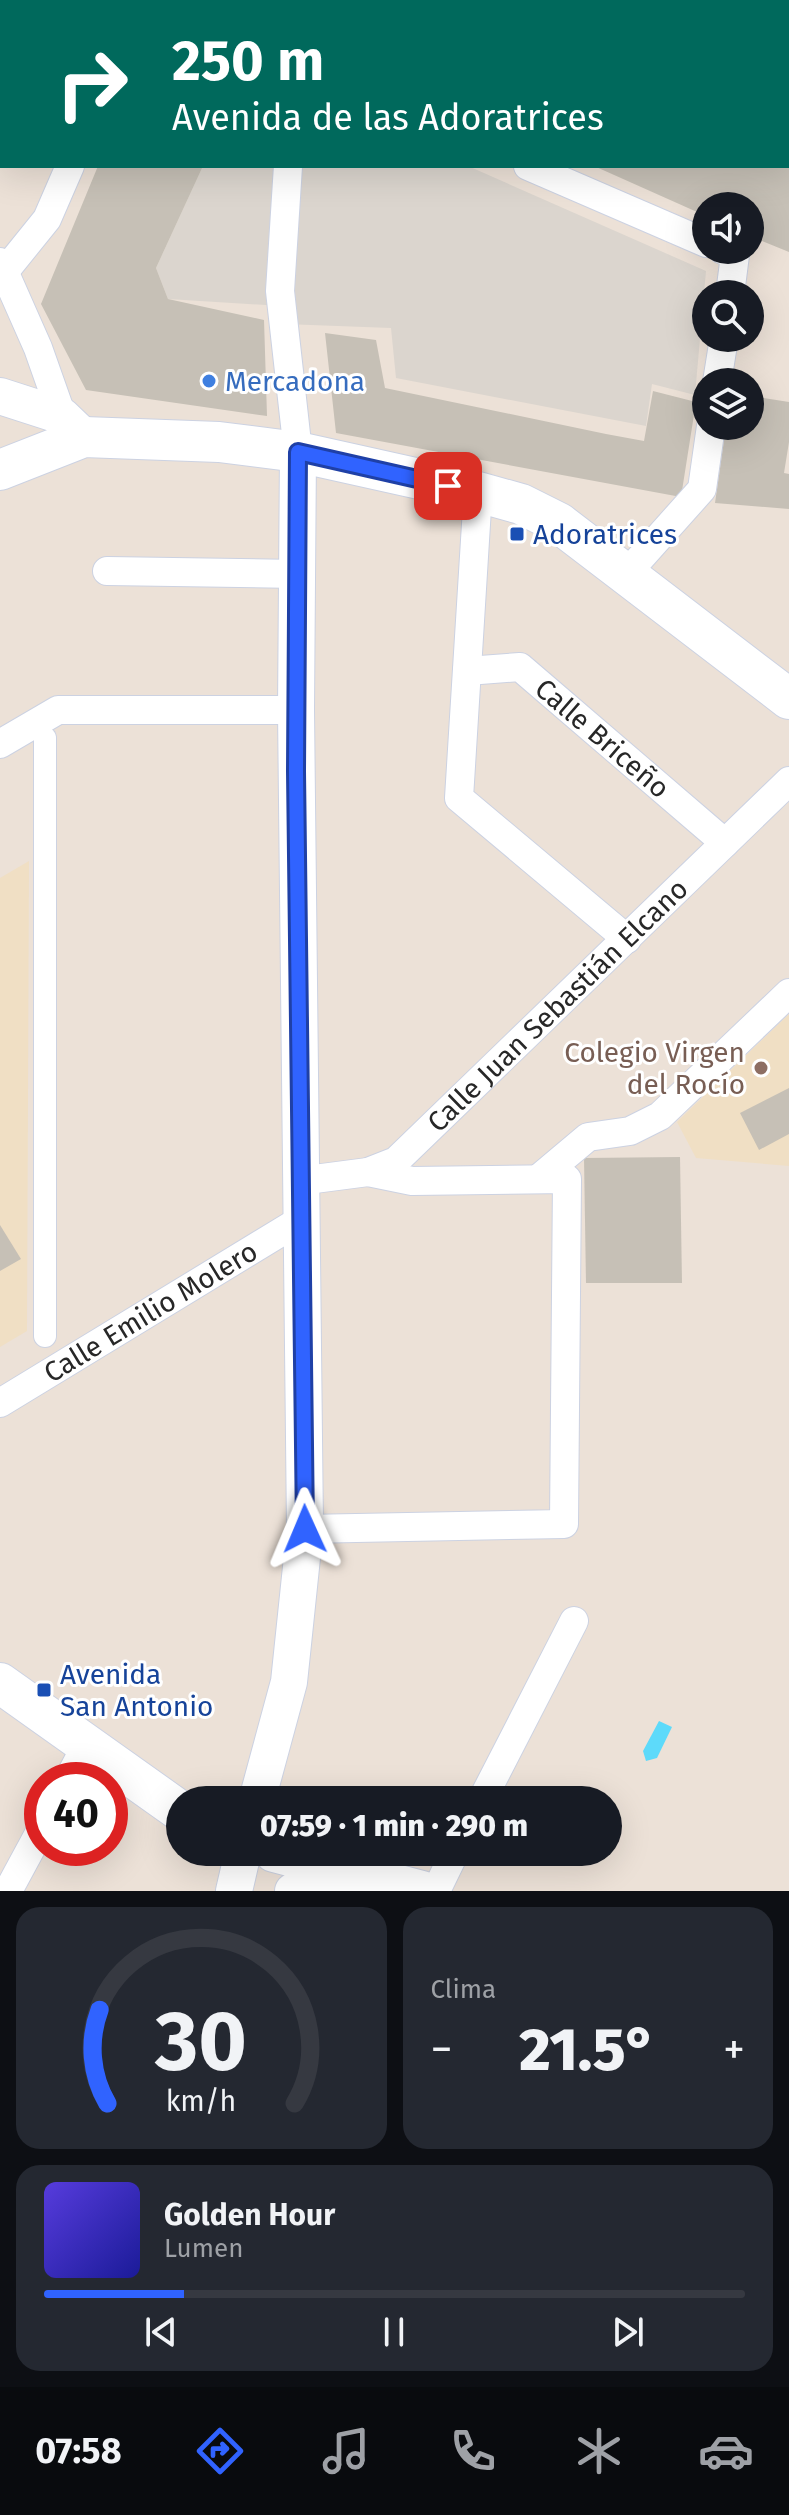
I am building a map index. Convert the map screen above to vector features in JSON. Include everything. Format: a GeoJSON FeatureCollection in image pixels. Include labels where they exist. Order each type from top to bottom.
{"type":"FeatureCollection","features":[{"type":"Feature","properties":{"kind":"main road"},"geometry":{"type":"LineString","coordinates":[[0,470],[73,427],[298,452],[521,504],[559,523],[789,699]]}},
{"type":"Feature","properties":{"kind":"main road"},"geometry":{"type":"LineString","coordinates":[[0,1683],[166,1801]]}},
{"type":"Feature","properties":{"kind":"main road"},"geometry":{"type":"LineString","coordinates":[[329,1866],[422,1891]]}},
{"type":"Feature","properties":{"kind":"street"},"geometry":{"type":"LineString","coordinates":[[69,168],[47,219],[2,267],[73,427]]}},
{"type":"Feature","properties":{"kind":"street"},"geometry":{"type":"LineString","coordinates":[[261,1786],[289,1682],[305,1529],[299,1221],[298,452],[280,291],[288,168]]}},
{"type":"Feature","properties":{"kind":"street"},"geometry":{"type":"LineString","coordinates":[[533,168],[692,237]]}},
{"type":"Feature","properties":{"kind":"street"},"geometry":{"type":"LineString","coordinates":[[0,396],[73,427]]}},
{"type":"Feature","properties":{"kind":"street"},"geometry":{"type":"LineString","coordinates":[[627,573],[702,489],[709,440]]}},
{"type":"Feature","properties":{"kind":"street"},"geometry":{"type":"LineString","coordinates":[[478,492],[459,798],[627,939]]}},
{"type":"Feature","properties":{"kind":"street"},"geometry":{"type":"LineString","coordinates":[[107,571],[298,574]]}},
{"type":"Feature","properties":{"kind":"street","name":"Calle Briceño"},"geometry":{"type":"LineString","coordinates":[[467,671],[520,667],[725,843]]}},
{"type":"Feature","properties":{"kind":"street"},"geometry":{"type":"LineString","coordinates":[[0,744],[58,710],[296,710]]}},
{"type":"Feature","properties":{"kind":"street"},"geometry":{"type":"LineString","coordinates":[[45,738],[45,1336]]}},
{"type":"Feature","properties":{"kind":"street","name":"Calle Juan Sebastián Elcano"},"geometry":{"type":"LineString","coordinates":[[299,1181],[368,1172],[396,1161],[789,781]]}},
{"type":"Feature","properties":{"kind":"street"},"geometry":{"type":"LineString","coordinates":[[538,1179],[588,1137],[630,1131],[660,1116],[789,993]]}},
{"type":"Feature","properties":{"kind":"street"},"geometry":{"type":"LineString","coordinates":[[305,1529],[564,1524],[567,1179],[412,1181],[368,1172]]}},
{"type":"Feature","properties":{"kind":"street","name":"Calle Emilio Molero"},"geometry":{"type":"LineString","coordinates":[[0,1403],[299,1221]]}},
{"type":"Feature","properties":{"kind":"street"},"geometry":{"type":"LineString","coordinates":[[489,1786],[574,1621]]}},
{"type":"Feature","properties":{"kind":"street"},"geometry":{"type":"LineString","coordinates":[[78,1762],[87,1744]]}},
{"type":"Feature","properties":{"kind":"street"},"geometry":{"type":"LineString","coordinates":[[8,1891],[24,1861]]}},
{"type":"Feature","properties":{"kind":"street"},"geometry":{"type":"LineString","coordinates":[[234,1891],[240,1866]]}},
{"type":"Feature","properties":{"kind":"street"},"geometry":{"type":"LineString","coordinates":[[436,1891],[448,1866]]}},
{"type":"Feature","properties":{"kind":"street"},"geometry":{"type":"LineString","coordinates":[[293,1891],[307,1884],[360,1874]]}},
{"type":"Feature","properties":{"kind":"shaded area"},"geometry":{"type":"Polygon","coordinates":[[[202,168],[473,168],[706,271],[705,280],[692,280],[692,352],[699,352],[697,368],[692,368],[692,394],[652,384],[646,426],[396,378],[391,328],[284,324],[282,306],[168,299],[156,268],[202,168]]]}},
{"type":"Feature","properties":{"kind":"shaded area"},"geometry":{"type":"Polygon","coordinates":[[[29,861],[27,1331],[0,1347],[0,878],[29,861]]]}},
{"type":"Feature","properties":{"kind":"shaded area","name":"Colegio Virgen del Rocío"},"geometry":{"type":"Polygon","coordinates":[[[789,1014],[789,1166],[696,1158],[677,1122],[789,1014]]]}},
{"type":"Feature","properties":{"kind":"water"},"geometry":{"type":"Polygon","coordinates":[[[659,1721],[672,1727],[657,1758],[646,1761],[643,1751],[659,1721]]]}},
{"type":"Feature","properties":{"kind":"building"},"geometry":{"type":"Polygon","coordinates":[[[97,168],[202,168],[156,268],[168,299],[264,320],[267,416],[86,390],[41,304],[97,168]]]}},
{"type":"Feature","properties":{"kind":"building"},"geometry":{"type":"Polygon","coordinates":[[[598,168],[789,168],[789,252],[764,242],[764,192],[692,192],[692,210],[598,168]]]}},
{"type":"Feature","properties":{"kind":"building"},"geometry":{"type":"Polygon","coordinates":[[[325,333],[376,340],[385,388],[606,434],[644,441],[653,391],[692,401],[692,427],[681,497],[336,433],[325,333]]]}},
{"type":"Feature","properties":{"kind":"building"},"geometry":{"type":"Polygon","coordinates":[[[764,398],[789,402],[789,442],[784,473],[789,474],[789,509],[715,503],[724,440],[764,440],[764,398]]]}},
{"type":"Feature","properties":{"kind":"building"},"geometry":{"type":"Polygon","coordinates":[[[789,1088],[789,1134],[759,1150],[740,1113],[789,1088]]]}},
{"type":"Feature","properties":{"kind":"building"},"geometry":{"type":"Polygon","coordinates":[[[680,1157],[682,1283],[586,1283],[584,1158],[680,1157]]]}},
{"type":"Feature","properties":{"kind":"building"},"geometry":{"type":"Polygon","coordinates":[[[0,1225],[21,1259],[0,1271],[0,1225]]]}},
{"type":"Feature","properties":{"kind":"place","name":"Mercadona"},"geometry":{"type":"Point","coordinates":[209,381]}},
{"type":"Feature","properties":{"kind":"place","name":"Adoratrices"},"geometry":{"type":"Point","coordinates":[517,534]}},
{"type":"Feature","properties":{"kind":"place","name":"Colegio Virgen del Rocío"},"geometry":{"type":"Point","coordinates":[761,1068]}},
{"type":"Feature","properties":{"kind":"place","name":"Avenida San Antonio"},"geometry":{"type":"Point","coordinates":[44,1690]}},
{"type":"Feature","properties":{"kind":"route"},"geometry":{"type":"LineString","coordinates":[[305,1529],[296,771],[298,452],[448,486]]}}]}
